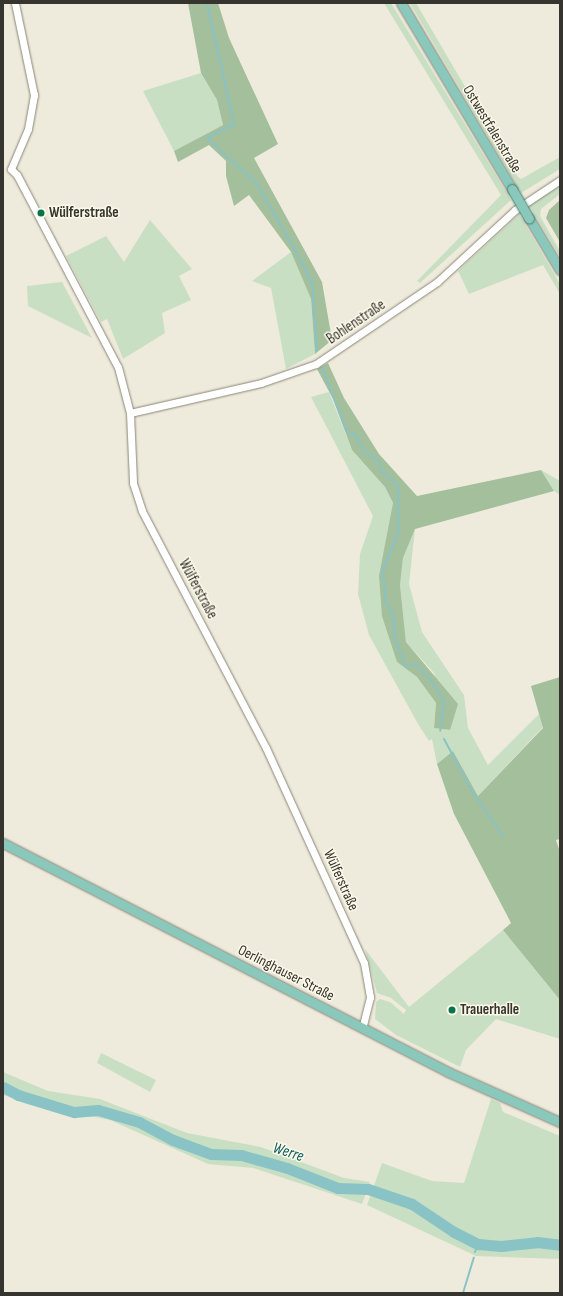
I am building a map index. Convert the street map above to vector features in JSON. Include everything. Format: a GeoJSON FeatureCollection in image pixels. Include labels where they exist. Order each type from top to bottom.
{"type":"FeatureCollection","features":[{"type":"Feature","properties":{"kind":"main road","name":"Ostwestfalenstraße"},"geometry":{"type":"LineString","coordinates":[[401,3],[560,270]]}},
{"type":"Feature","properties":{"kind":"main road","name":"Oerlinghauser Straße"},"geometry":{"type":"LineString","coordinates":[[3,843],[362,1028],[505,1099],[560,1122]]}},
{"type":"Feature","properties":{"kind":"street"},"geometry":{"type":"LineString","coordinates":[[7,169],[28,129],[34,95],[15,3]]}},
{"type":"Feature","properties":{"kind":"street","name":"Wülferstraße"},"geometry":{"type":"LineString","coordinates":[[7,169],[17,175],[118,368],[130,413],[133,483],[142,512],[266,748],[364,963],[370,997],[362,1028]]}},
{"type":"Feature","properties":{"kind":"street","name":"Bohlenstraße"},"geometry":{"type":"LineString","coordinates":[[130,413],[261,383],[316,364],[437,282],[515,210],[560,180]]}},
{"type":"Feature","properties":{"kind":"green space"},"geometry":{"type":"Polygon","coordinates":[[[188,3],[218,3],[229,38],[278,144],[254,158],[322,282],[332,340],[315,354],[311,299],[291,252],[249,195],[234,206],[226,176],[226,161],[209,145],[178,162],[174,151],[223,125],[217,100],[201,73],[188,3]]]}},
{"type":"Feature","properties":{"kind":"green space"},"geometry":{"type":"Polygon","coordinates":[[[384,3],[391,3],[511,200],[420,283],[417,281],[501,195],[384,3]]]}},
{"type":"Feature","properties":{"kind":"green space"},"geometry":{"type":"Polygon","coordinates":[[[410,3],[416,3],[518,177],[521,179],[560,157],[560,169],[521,193],[410,3]]]}},
{"type":"Feature","properties":{"kind":"green space"},"geometry":{"type":"Polygon","coordinates":[[[201,73],[217,100],[223,125],[174,151],[143,91],[201,73]]]}},
{"type":"Feature","properties":{"kind":"green space"},"geometry":{"type":"Polygon","coordinates":[[[560,186],[560,194],[541,209],[540,216],[560,251],[560,257],[529,205],[560,186]]]}},
{"type":"Feature","properties":{"kind":"green space"},"geometry":{"type":"Polygon","coordinates":[[[560,200],[560,242],[546,218],[549,210],[560,200]]]}},
{"type":"Feature","properties":{"kind":"green space"},"geometry":{"type":"Polygon","coordinates":[[[519,214],[560,284],[560,294],[543,265],[469,294],[458,271],[519,214]]]}},
{"type":"Feature","properties":{"kind":"green space"},"geometry":{"type":"Polygon","coordinates":[[[150,220],[192,269],[179,276],[191,300],[162,313],[165,333],[123,359],[107,319],[101,322],[66,256],[106,236],[124,262],[150,220]]]}},
{"type":"Feature","properties":{"kind":"green space"},"geometry":{"type":"Polygon","coordinates":[[[291,252],[311,299],[315,354],[286,369],[271,288],[252,281],[291,252]]]}},
{"type":"Feature","properties":{"kind":"green space"},"geometry":{"type":"Polygon","coordinates":[[[62,282],[92,338],[28,306],[27,286],[62,282]]]}},
{"type":"Feature","properties":{"kind":"green space"},"geometry":{"type":"Polygon","coordinates":[[[328,363],[344,398],[379,454],[417,496],[541,470],[554,491],[415,529],[403,558],[400,585],[406,642],[458,704],[450,730],[434,728],[436,703],[417,677],[397,662],[382,616],[379,576],[393,503],[385,487],[352,450],[333,399],[317,369],[328,363]]]}},
{"type":"Feature","properties":{"kind":"green space"},"geometry":{"type":"Polygon","coordinates":[[[329,392],[352,450],[385,487],[393,503],[390,531],[397,662],[417,677],[436,703],[434,728],[450,730],[434,673],[406,642],[400,585],[403,558],[415,529],[409,584],[422,632],[464,695],[468,728],[488,765],[539,714],[543,727],[478,796],[453,751],[437,764],[432,739],[429,741],[418,724],[369,635],[358,594],[360,554],[373,516],[311,397],[329,392]]]}},
{"type":"Feature","properties":{"kind":"green space"},"geometry":{"type":"Polygon","coordinates":[[[541,470],[560,481],[560,495],[554,491],[541,470]]]}},
{"type":"Feature","properties":{"kind":"green space"},"geometry":{"type":"Polygon","coordinates":[[[560,677],[560,839],[556,840],[560,852],[560,1000],[503,930],[511,923],[454,814],[437,764],[453,751],[478,796],[543,728],[531,686],[560,677]]]}},
{"type":"Feature","properties":{"kind":"green space"},"geometry":{"type":"Polygon","coordinates":[[[503,930],[560,1000],[560,1039],[496,1019],[466,1050],[460,1067],[396,1035],[375,1019],[376,1002],[380,999],[390,1002],[404,1014],[406,1010],[391,998],[377,993],[365,949],[409,1007],[503,930]]]}},
{"type":"Feature","properties":{"kind":"green space"},"geometry":{"type":"Polygon","coordinates":[[[101,1053],[156,1080],[150,1092],[97,1063],[101,1053]]]}},
{"type":"Feature","properties":{"kind":"green space"},"geometry":{"type":"Polygon","coordinates":[[[3,1072],[48,1091],[100,1099],[187,1133],[261,1147],[344,1178],[370,1182],[362,1204],[253,1168],[208,1164],[110,1120],[35,1105],[3,1095],[3,1072]]]}},
{"type":"Feature","properties":{"kind":"green space"},"geometry":{"type":"Polygon","coordinates":[[[491,1099],[500,1103],[503,1112],[560,1136],[560,1259],[476,1256],[367,1205],[382,1163],[432,1181],[464,1183],[491,1099]]]}},
{"type":"Feature","properties":{"kind":"waterway"},"geometry":{"type":"LineString","coordinates":[[207,3],[234,124],[207,138],[257,184],[304,266],[312,284],[317,351]]}},
{"type":"Feature","properties":{"kind":"waterway"},"geometry":{"type":"LineString","coordinates":[[322,368],[347,432],[354,433],[364,451],[379,461],[381,471],[398,485],[398,534],[383,569],[385,601],[393,614],[395,638],[405,666],[415,664],[429,678],[444,700],[440,731]]}},
{"type":"Feature","properties":{"kind":"waterway"},"geometry":{"type":"LineString","coordinates":[[444,739],[472,791],[503,836]]}},
{"type":"Feature","properties":{"kind":"waterway","name":"Werre"},"geometry":{"type":"LineString","coordinates":[[3,1087],[18,1095],[74,1112],[98,1110],[139,1122],[173,1140],[211,1154],[241,1155],[287,1168],[338,1188],[368,1189],[412,1204],[454,1232],[478,1244],[501,1246],[537,1242],[560,1245]]}},
{"type":"Feature","properties":{"kind":"waterway"},"geometry":{"type":"LineString","coordinates":[[475,1252],[478,1244]]}},
{"type":"Feature","properties":{"kind":"waterway"},"geometry":{"type":"LineString","coordinates":[[463,1293],[474,1258]]}},
{"type":"Feature","properties":{"kind":"place","name":"Wülferstraße"},"geometry":{"type":"Point","coordinates":[41,213]}},
{"type":"Feature","properties":{"kind":"place","name":"Trauerhalle"},"geometry":{"type":"Point","coordinates":[452,1010]}}]}
